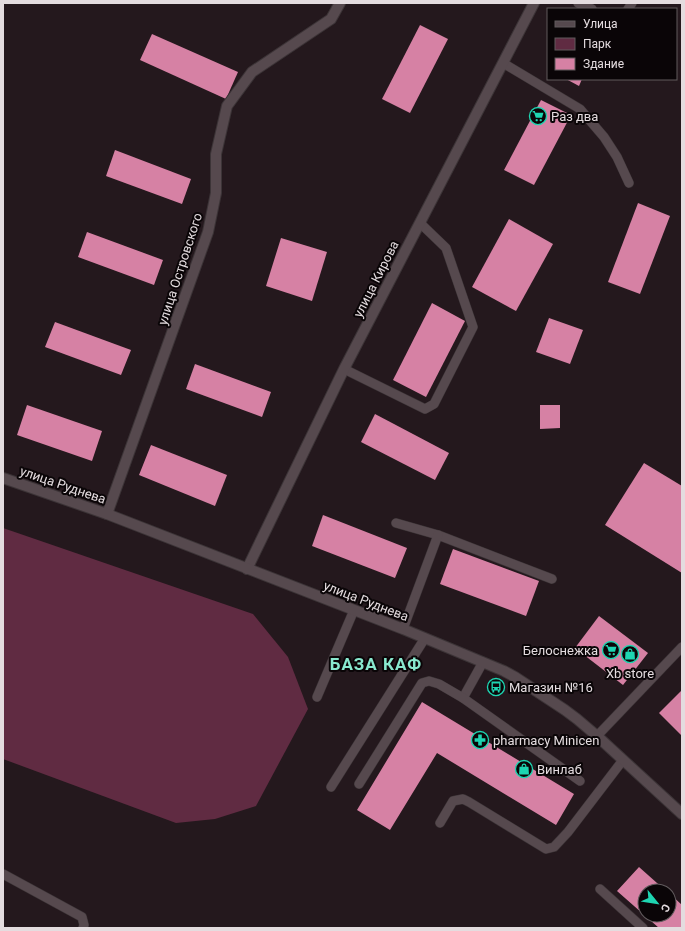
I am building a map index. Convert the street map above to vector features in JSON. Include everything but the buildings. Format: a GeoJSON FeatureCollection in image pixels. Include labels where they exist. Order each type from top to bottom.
{"type":"FeatureCollection","features":[{"type":"Feature","properties":{"kind":"street","name":"улица Островского"},"geometry":{"type":"LineString","coordinates":[[107,514],[208,232],[216,193],[216,154],[227,106],[252,72],[331,19],[340,3]]}},
{"type":"Feature","properties":{"kind":"street","name":"улица Кирова"},"geometry":{"type":"LineString","coordinates":[[246,569],[344,370],[534,3]]}},
{"type":"Feature","properties":{"kind":"street","name":"улица Руднева"},"geometry":{"type":"LineString","coordinates":[[3,478],[107,514],[403,629],[504,671],[565,710],[597,736],[682,814]]}},
{"type":"Feature","properties":{"kind":"lane"},"geometry":{"type":"LineString","coordinates":[[578,3],[590,8]]}},
{"type":"Feature","properties":{"kind":"lane"},"geometry":{"type":"LineString","coordinates":[[502,63],[580,109],[604,137],[617,158],[629,183]]}},
{"type":"Feature","properties":{"kind":"lane"},"geometry":{"type":"LineString","coordinates":[[344,370],[425,409],[434,404],[473,327],[446,248],[420,223]]}},
{"type":"Feature","properties":{"kind":"lane"},"geometry":{"type":"LineString","coordinates":[[396,523],[438,535],[552,578]]}},
{"type":"Feature","properties":{"kind":"lane"},"geometry":{"type":"LineString","coordinates":[[403,629],[438,535]]}},
{"type":"Feature","properties":{"kind":"lane"},"geometry":{"type":"LineString","coordinates":[[317,696],[354,610]]}},
{"type":"Feature","properties":{"kind":"lane"},"geometry":{"type":"LineString","coordinates":[[331,787],[425,638]]}},
{"type":"Feature","properties":{"kind":"lane"},"geometry":{"type":"LineString","coordinates":[[597,736],[682,647]]}},
{"type":"Feature","properties":{"kind":"lane"},"geometry":{"type":"LineString","coordinates":[[463,698],[483,662]]}},
{"type":"Feature","properties":{"kind":"lane"},"geometry":{"type":"LineString","coordinates":[[358,784],[422,683],[429,681],[439,684],[463,698],[580,781]]}},
{"type":"Feature","properties":{"kind":"lane"},"geometry":{"type":"LineString","coordinates":[[440,823],[453,801],[463,799],[546,849],[554,847],[568,832],[624,760]]}},
{"type":"Feature","properties":{"kind":"lane"},"geometry":{"type":"LineString","coordinates":[[3,874],[82,917],[84,925],[83,928]]}},
{"type":"Feature","properties":{"kind":"lane"},"geometry":{"type":"LineString","coordinates":[[600,889],[643,928]]}},
{"type":"Feature","properties":{"kind":"green space"},"geometry":{"type":"Polygon","coordinates":[[[3,528],[253,614],[288,657],[308,709],[256,806],[215,819],[176,823],[3,759],[3,528]]]}},
{"type":"Feature","properties":{"kind":"place","name":"Раз два"},"geometry":{"type":"Point","coordinates":[538,116]}},
{"type":"Feature","properties":{"kind":"place","name":"Белоснежка"},"geometry":{"type":"Point","coordinates":[611,650]}},
{"type":"Feature","properties":{"kind":"place","name":"Xb store"},"geometry":{"type":"Point","coordinates":[630,654]}},
{"type":"Feature","properties":{"kind":"place","name":"Магазин №16"},"geometry":{"type":"Point","coordinates":[496,687]}},
{"type":"Feature","properties":{"kind":"place","name":"pharmacy Minicen"},"geometry":{"type":"Point","coordinates":[480,740]}},
{"type":"Feature","properties":{"kind":"place","name":"Винлаб"},"geometry":{"type":"Point","coordinates":[524,769]}},
{"type":"Feature","properties":{"kind":"district","name":"БАЗА КАФ"},"geometry":{"type":"Point","coordinates":[376,664]}}]}
